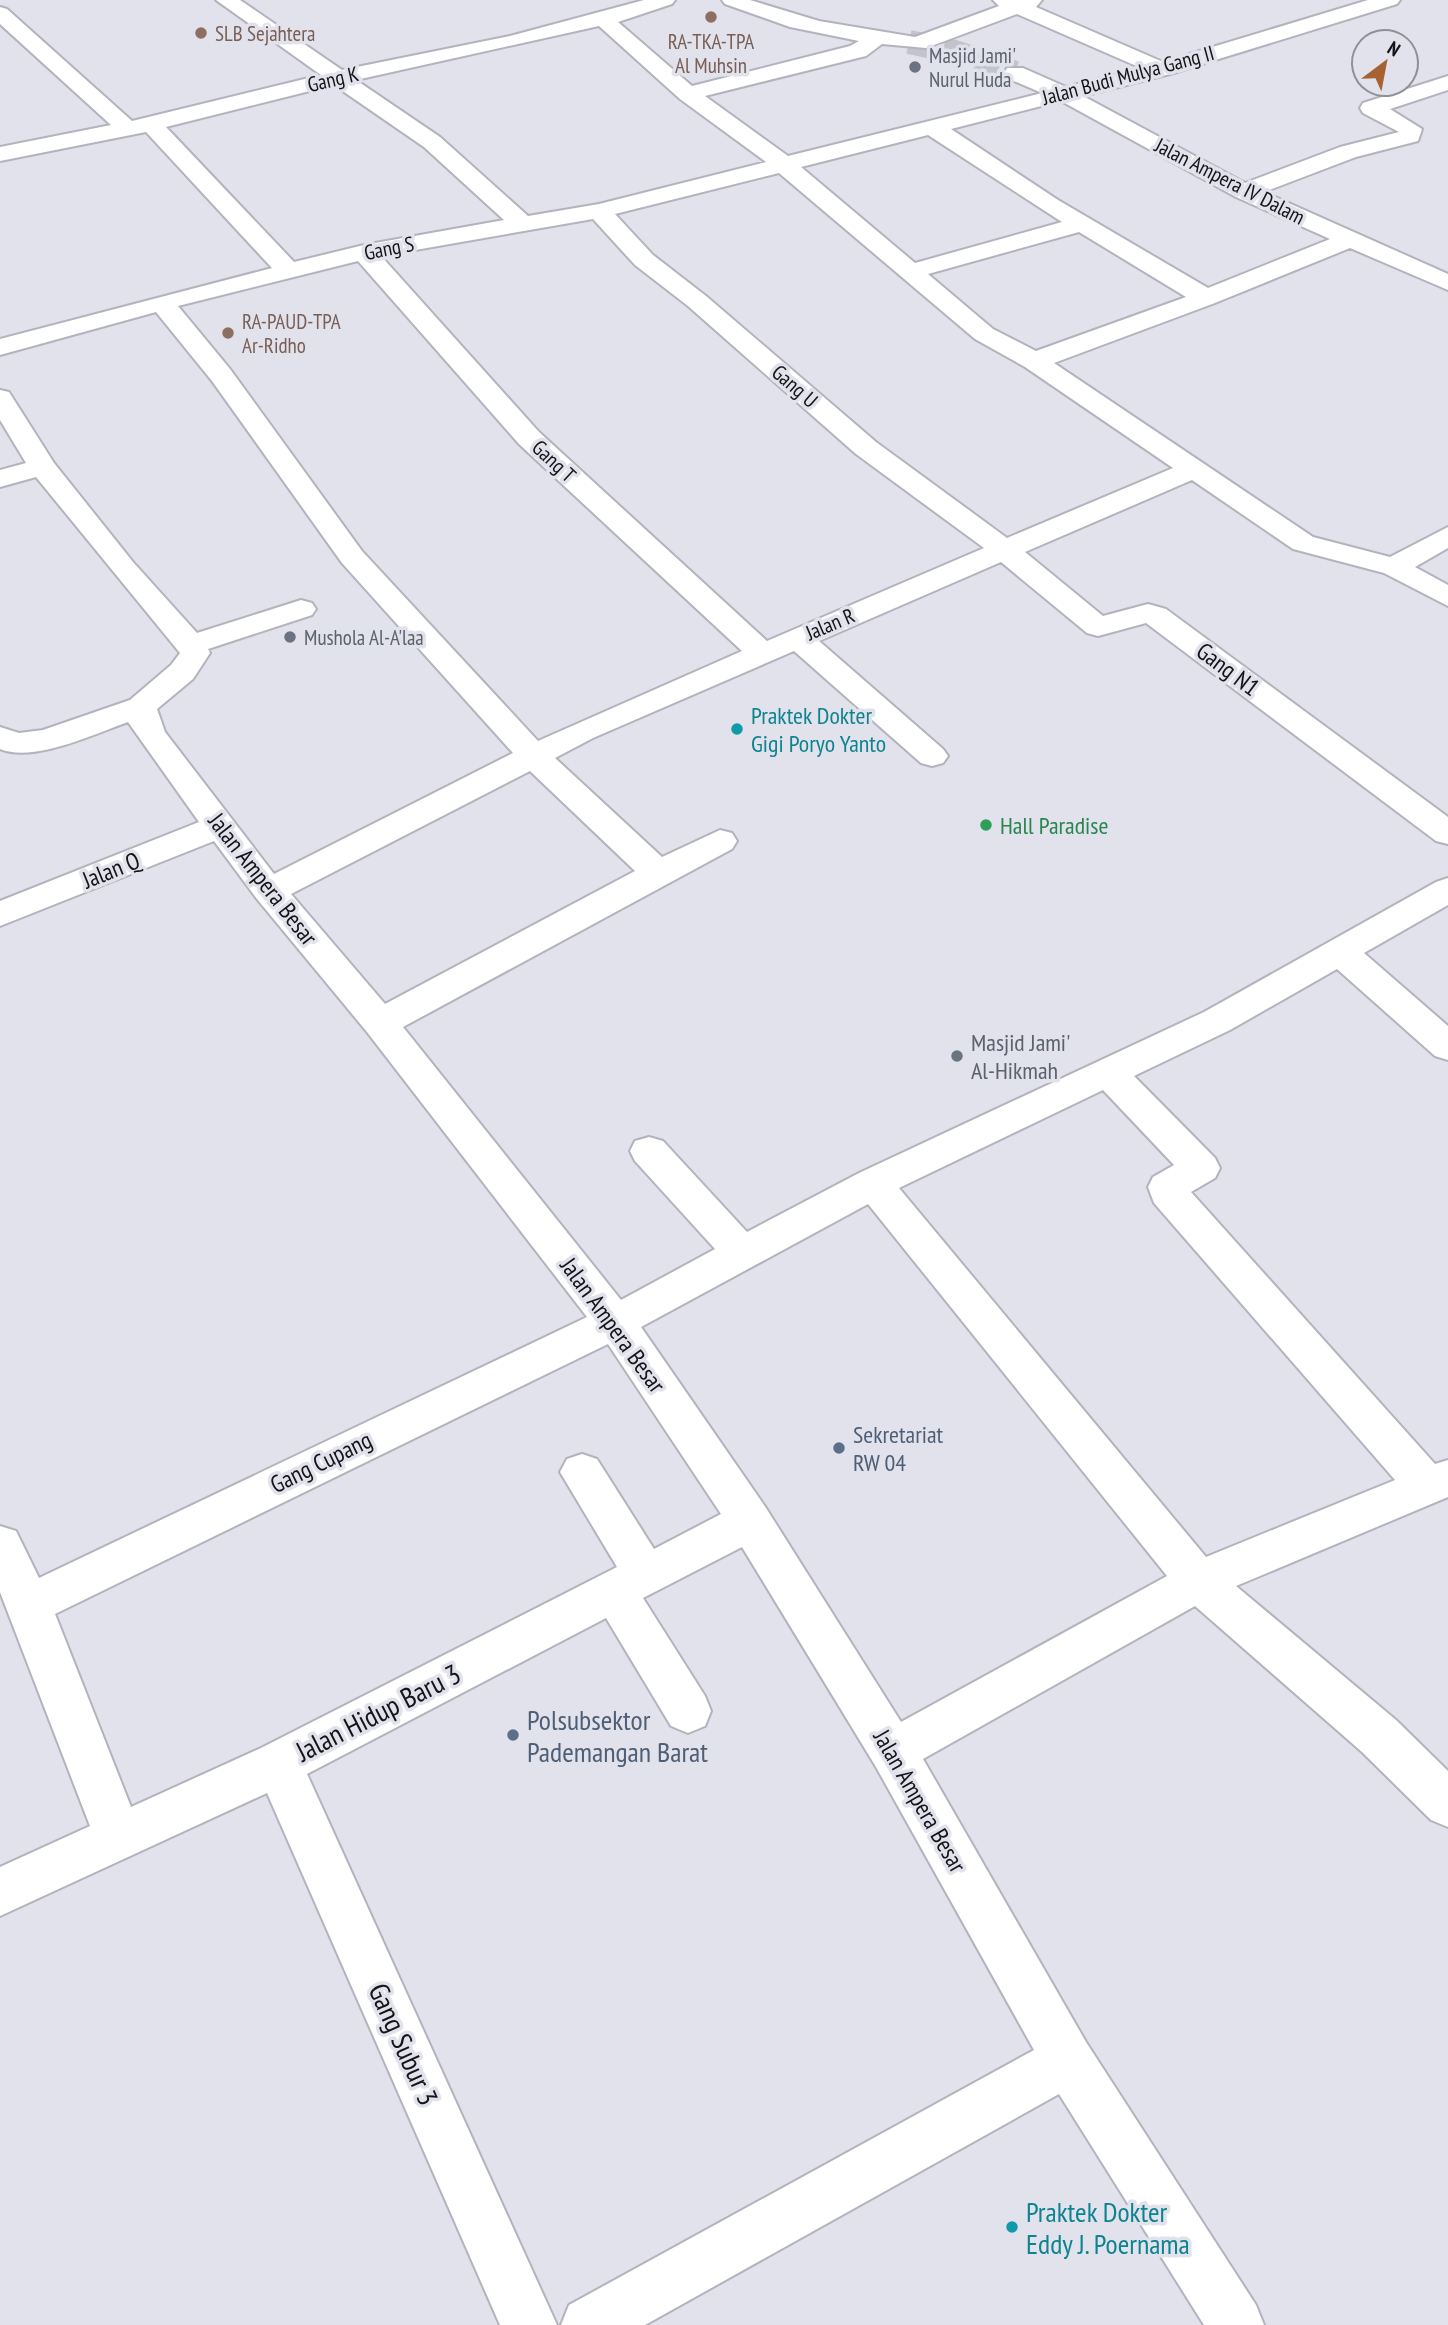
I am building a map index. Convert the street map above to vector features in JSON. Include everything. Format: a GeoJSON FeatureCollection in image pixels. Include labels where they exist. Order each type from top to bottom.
{"type":"FeatureCollection","features":[{"type":"Feature","properties":{"kind":"street"},"geometry":{"type":"LineString","coordinates":[[230,3],[258,0]]}},
{"type":"Feature","properties":{"kind":"street","name":"Gang K"},"geometry":{"type":"LineString","coordinates":[[0,154],[139,127],[339,77],[603,19],[665,0]]}},
{"type":"Feature","properties":{"kind":"street"},"geometry":{"type":"LineString","coordinates":[[732,0],[769,16],[811,28],[914,43],[1019,2],[1162,69]]}},
{"type":"Feature","properties":{"kind":"street"},"geometry":{"type":"LineString","coordinates":[[1329,0],[1356,8]]}},
{"type":"Feature","properties":{"kind":"street","name":"Jalan Budi Mulya Gang II"},"geometry":{"type":"LineString","coordinates":[[782,163],[1162,69],[1356,8],[1390,0]]}},
{"type":"Feature","properties":{"kind":"street"},"geometry":{"type":"LineString","coordinates":[[230,3],[432,142],[522,223]]}},
{"type":"Feature","properties":{"kind":"street"},"geometry":{"type":"LineString","coordinates":[[0,13],[139,127],[289,271]]}},
{"type":"Feature","properties":{"kind":"street"},"geometry":{"type":"LineString","coordinates":[[603,19],[688,94],[782,163],[984,334],[1034,361],[1303,543],[1394,567],[1448,597]]}},
{"type":"Feature","properties":{"kind":"street"},"geometry":{"type":"LineString","coordinates":[[688,94],[858,51],[878,37]]}},
{"type":"Feature","properties":{"kind":"street","name":"Jalan Ampera IV Dalam"},"geometry":{"type":"LineString","coordinates":[[1015,73],[1064,94],[1244,192],[1448,283]]}},
{"type":"Feature","properties":{"kind":"street"},"geometry":{"type":"LineString","coordinates":[[1244,192],[1348,152],[1410,136],[1411,129],[1371,108],[1448,83]]}},
{"type":"Feature","properties":{"kind":"street"},"geometry":{"type":"LineString","coordinates":[[932,127],[1082,225],[1206,298]]}},
{"type":"Feature","properties":{"kind":"street","name":"Gang S"},"geometry":{"type":"LineString","coordinates":[[0,347],[364,252],[598,211],[782,163]]}},
{"type":"Feature","properties":{"kind":"street","name":"Gang U"},"geometry":{"type":"LineString","coordinates":[[598,211],[644,260],[697,301],[866,448],[1003,549]]}},
{"type":"Feature","properties":{"kind":"street"},"geometry":{"type":"LineString","coordinates":[[912,271],[1082,225]]}},
{"type":"Feature","properties":{"kind":"street"},"geometry":{"type":"LineString","coordinates":[[1034,361],[1206,298],[1349,240]]}},
{"type":"Feature","properties":{"kind":"street","name":"Gang T"},"geometry":{"type":"LineString","coordinates":[[364,252],[529,438],[761,652]]}},
{"type":"Feature","properties":{"kind":"street"},"geometry":{"type":"LineString","coordinates":[[1405,264],[1437,254]]}},
{"type":"Feature","properties":{"kind":"street"},"geometry":{"type":"LineString","coordinates":[[163,304],[221,375],[352,557],[533,755],[658,873]]}},
{"type":"Feature","properties":{"kind":"street"},"geometry":{"type":"LineString","coordinates":[[0,398],[42,467],[195,653],[182,671],[141,707],[48,739],[16,744],[0,737]]}},
{"type":"Feature","properties":{"kind":"street"},"geometry":{"type":"LineString","coordinates":[[0,479],[42,467]]}},
{"type":"Feature","properties":{"kind":"street","name":"Jalan R"},"geometry":{"type":"LineString","coordinates":[[269,891],[533,755],[761,652],[1194,469]]}},
{"type":"Feature","properties":{"kind":"street"},"geometry":{"type":"LineString","coordinates":[[1394,567],[1448,536]]}},
{"type":"Feature","properties":{"kind":"street","name":"Gang N1"},"geometry":{"type":"LineString","coordinates":[[1003,549],[1098,627],[1147,613],[1155,615],[1448,834]]}},
{"type":"Feature","properties":{"kind":"street"},"geometry":{"type":"LineString","coordinates":[[190,645],[301,609]]}},
{"type":"Feature","properties":{"kind":"street"},"geometry":{"type":"LineString","coordinates":[[797,638],[932,756]]}},
{"type":"Feature","properties":{"kind":"street","name":"Jalan Ampera Besar"},"geometry":{"type":"LineString","coordinates":[[141,707],[144,724],[152,737],[269,891],[380,1023],[615,1322],[750,1521],[893,1751],[1068,2060],[1236,2325]]}},
{"type":"Feature","properties":{"kind":"street","name":"Jalan Q"},"geometry":{"type":"LineString","coordinates":[[0,914],[221,826]]}},
{"type":"Feature","properties":{"kind":"street"},"geometry":{"type":"LineString","coordinates":[[380,1023],[720,841]]}},
{"type":"Feature","properties":{"kind":"street","name":"Gang Cupang"},"geometry":{"type":"LineString","coordinates":[[29,1605],[615,1322],[873,1183],[1217,1021],[1448,890]]}},
{"type":"Feature","properties":{"kind":"street"},"geometry":{"type":"LineString","coordinates":[[1339,951],[1448,1047]]}},
{"type":"Feature","properties":{"kind":"street"},"geometry":{"type":"LineString","coordinates":[[893,1751],[1198,1581],[1437,1482],[1168,1192],[1167,1187],[1201,1168],[1108,1072]]}},
{"type":"Feature","properties":{"kind":"street"},"geometry":{"type":"LineString","coordinates":[[649,1151],[742,1253]]}},
{"type":"Feature","properties":{"kind":"street"},"geometry":{"type":"LineString","coordinates":[[873,1183],[1198,1581],[1379,1736],[1448,1804]]}},
{"type":"Feature","properties":{"kind":"street"},"geometry":{"type":"LineString","coordinates":[[582,1472],[688,1711]]}},
{"type":"Feature","properties":{"kind":"street","name":"Jalan Hidup Baru 3"},"geometry":{"type":"LineString","coordinates":[[0,1892],[278,1764],[750,1521]]}},
{"type":"Feature","properties":{"kind":"street"},"geometry":{"type":"LineString","coordinates":[[0,1545],[29,1605],[118,1837]]}},
{"type":"Feature","properties":{"kind":"street","name":"Gang Subur 3"},"geometry":{"type":"LineString","coordinates":[[278,1764],[529,2325]]}},
{"type":"Feature","properties":{"kind":"street"},"geometry":{"type":"LineString","coordinates":[[589,2325],[1068,2060]]}},
{"type":"Feature","properties":{"kind":"tunnel"},"geometry":{"type":"LineString","coordinates":[[909,42],[955,52],[1015,73]]}},
{"type":"Feature","properties":{"kind":"place","name":"RA-TKA-TPA Al Muhsin"},"geometry":{"type":"Point","coordinates":[711,17]}},
{"type":"Feature","properties":{"kind":"place","name":"SLB Sejahtera"},"geometry":{"type":"Point","coordinates":[201,33]}},
{"type":"Feature","properties":{"kind":"place","name":"Masjid Jami' Nurul Huda"},"geometry":{"type":"Point","coordinates":[915,67]}},
{"type":"Feature","properties":{"kind":"place","name":"RA-PAUD-TPA Ar-Ridho"},"geometry":{"type":"Point","coordinates":[228,333]}},
{"type":"Feature","properties":{"kind":"place","name":"Mushola Al-A'laa"},"geometry":{"type":"Point","coordinates":[290,637]}},
{"type":"Feature","properties":{"kind":"place","name":"Praktek Dokter Gigi Poryo Yanto"},"geometry":{"type":"Point","coordinates":[737,729]}},
{"type":"Feature","properties":{"kind":"place","name":"Hall Paradise"},"geometry":{"type":"Point","coordinates":[986,825]}},
{"type":"Feature","properties":{"kind":"place","name":"Masjid Jami' Al-Hikmah"},"geometry":{"type":"Point","coordinates":[957,1056]}},
{"type":"Feature","properties":{"kind":"place","name":"Sekretariat RW 04"},"geometry":{"type":"Point","coordinates":[839,1448]}},
{"type":"Feature","properties":{"kind":"place","name":"Polsubsektor Pademangan Barat"},"geometry":{"type":"Point","coordinates":[513,1735]}},
{"type":"Feature","properties":{"kind":"place","name":"Praktek Dokter Eddy J. Poernama"},"geometry":{"type":"Point","coordinates":[1012,2227]}}]}
